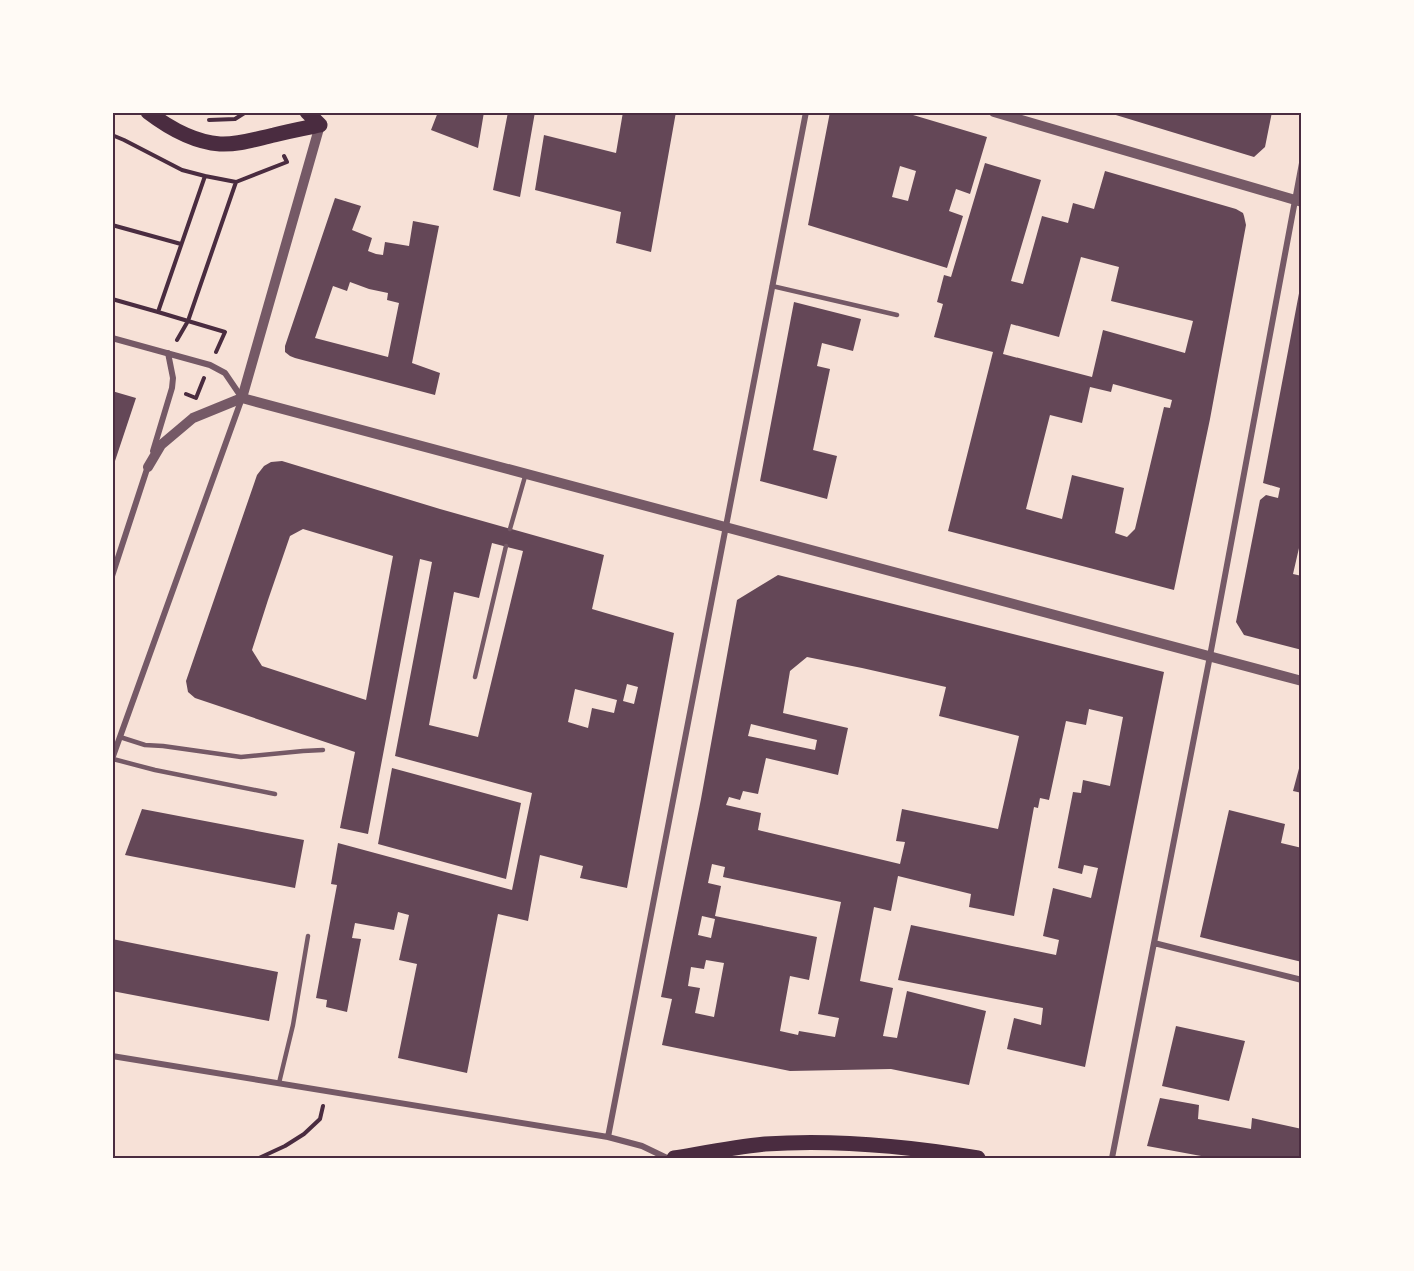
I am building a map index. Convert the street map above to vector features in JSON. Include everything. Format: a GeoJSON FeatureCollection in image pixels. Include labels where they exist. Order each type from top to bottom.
{"type":"FeatureCollection","features":[{"type":"Feature","properties":{"kind":"main road"},"geometry":{"type":"LineString","coordinates":[[148,112],[179,132],[196,139],[219,144],[254,141],[322,119]]}},
{"type":"Feature","properties":{"kind":"main road"},"geometry":{"type":"LineString","coordinates":[[307,112],[322,119]]}},
{"type":"Feature","properties":{"kind":"main road"},"geometry":{"type":"LineString","coordinates":[[674,1158],[716,1150],[811,1142],[895,1146],[978,1158]]}},
{"type":"Feature","properties":{"kind":"street"},"geometry":{"type":"LineString","coordinates":[[608,1137],[806,112]]}},
{"type":"Feature","properties":{"kind":"street"},"geometry":{"type":"LineString","coordinates":[[994,112],[1298,201]]}},
{"type":"Feature","properties":{"kind":"street"},"geometry":{"type":"LineString","coordinates":[[113,759],[242,398],[322,119]]}},
{"type":"Feature","properties":{"kind":"street"},"geometry":{"type":"LineString","coordinates":[[1112,1158],[1298,201],[1302,163]]}},
{"type":"Feature","properties":{"kind":"street"},"geometry":{"type":"LineString","coordinates":[[112,338],[210,365],[225,373],[242,398]]}},
{"type":"Feature","properties":{"kind":"street"},"geometry":{"type":"LineString","coordinates":[[112,576],[172,388],[173,378],[168,353]]}},
{"type":"Feature","properties":{"kind":"street"},"geometry":{"type":"LineString","coordinates":[[148,467],[161,445],[193,418],[242,398],[1302,681]]}},
{"type":"Feature","properties":{"kind":"street"},"geometry":{"type":"LineString","coordinates":[[1154,943],[1302,980]]}},
{"type":"Feature","properties":{"kind":"street"},"geometry":{"type":"LineString","coordinates":[[112,1056],[608,1137],[642,1146],[667,1158]]}},
{"type":"Feature","properties":{"kind":"lane"},"geometry":{"type":"LineString","coordinates":[[772,286],[897,315]]}},
{"type":"Feature","properties":{"kind":"lane"},"geometry":{"type":"LineString","coordinates":[[510,529],[526,473]]}},
{"type":"Feature","properties":{"kind":"lane"},"geometry":{"type":"LineString","coordinates":[[475,677],[506,546]]}},
{"type":"Feature","properties":{"kind":"lane"},"geometry":{"type":"LineString","coordinates":[[120,736],[146,745],[241,758],[323,750]]}},
{"type":"Feature","properties":{"kind":"lane"},"geometry":{"type":"LineString","coordinates":[[113,759],[155,770],[275,794]]}},
{"type":"Feature","properties":{"kind":"lane"},"geometry":{"type":"LineString","coordinates":[[279,1083],[293,1025],[308,936]]}},
{"type":"Feature","properties":{"kind":"path"},"geometry":{"type":"LineString","coordinates":[[205,120],[235,119],[246,112]]}},
{"type":"Feature","properties":{"kind":"path"},"geometry":{"type":"LineString","coordinates":[[112,135],[182,170],[236,182],[287,162],[284,156]]}},
{"type":"Feature","properties":{"kind":"path"},"geometry":{"type":"LineString","coordinates":[[158,312],[205,176]]}},
{"type":"Feature","properties":{"kind":"path"},"geometry":{"type":"LineString","coordinates":[[188,321],[236,182]]}},
{"type":"Feature","properties":{"kind":"path"},"geometry":{"type":"LineString","coordinates":[[112,225],[181,244]]}},
{"type":"Feature","properties":{"kind":"path"},"geometry":{"type":"LineString","coordinates":[[112,299],[225,332],[196,398],[172,388]]}},
{"type":"Feature","properties":{"kind":"path"},"geometry":{"type":"LineString","coordinates":[[259,1158],[304,1134],[320,1119],[327,1090]]}},
{"type":"Feature","properties":{"kind":"building"},"geometry":{"type":"Polygon","coordinates":[[[438,112],[484,112],[478,148],[431,130],[438,112]]]}},
{"type":"Feature","properties":{"kind":"building"},"geometry":{"type":"Polygon","coordinates":[[[508,112],[535,112],[520,197],[493,190],[508,112]]]}},
{"type":"Feature","properties":{"kind":"building"},"geometry":{"type":"Polygon","coordinates":[[[623,112],[676,112],[651,252],[616,243],[621,212],[535,190],[544,135],[616,153],[623,112]]]}},
{"type":"Feature","properties":{"kind":"building"},"geometry":{"type":"Polygon","coordinates":[[[830,112],[903,112],[987,137],[970,194],[956,189],[949,211],[963,216],[947,268],[808,225],[830,112]],[[900,166],[892,197],[908,201],[916,171],[900,166]]]}},
{"type":"Feature","properties":{"kind":"building"},"geometry":{"type":"Polygon","coordinates":[[[1106,112],[1272,112],[1265,147],[1254,157],[1106,112]]]}},
{"type":"Feature","properties":{"kind":"building"},"geometry":{"type":"Polygon","coordinates":[[[985,163],[1041,180],[1011,281],[1023,284],[1042,216],[1068,223],[1073,203],[1094,209],[1105,171],[1243,213],[1246,225],[1210,419],[1174,590],[948,531],[993,352],[934,337],[943,304],[937,302],[944,275],[951,277],[985,163]],[[1081,257],[1059,337],[1011,324],[1003,354],[1092,377],[1103,330],[1185,353],[1193,321],[1111,301],[1119,267],[1081,257]],[[1113,384],[1111,392],[1090,387],[1082,423],[1050,415],[1026,509],[1062,519],[1072,475],[1124,488],[1115,533],[1127,537],[1135,529],[1164,407],[1170,408],[1172,400],[1113,384]]]}},
{"type":"Feature","properties":{"kind":"building"},"geometry":{"type":"Polygon","coordinates":[[[335,198],[361,206],[352,230],[372,238],[368,251],[376,254],[383,255],[385,242],[409,246],[413,221],[439,226],[412,363],[440,373],[435,395],[295,358],[285,352],[285,346],[335,198]],[[350,282],[347,291],[333,286],[315,338],[388,357],[399,303],[387,300],[388,293],[350,282]]]}},
{"type":"Feature","properties":{"kind":"building"},"geometry":{"type":"Polygon","coordinates":[[[1300,288],[1302,288],[1302,415],[1299,428],[1302,428],[1302,535],[1293,574],[1302,576],[1302,650],[1244,635],[1236,622],[1260,500],[1266,495],[1278,498],[1280,488],[1263,483],[1300,288]]]}},
{"type":"Feature","properties":{"kind":"building"},"geometry":{"type":"Polygon","coordinates":[[[794,302],[861,319],[853,351],[822,343],[817,366],[830,369],[813,450],[837,456],[827,499],[760,481],[794,302]]]}},
{"type":"Feature","properties":{"kind":"building"},"geometry":{"type":"Polygon","coordinates":[[[112,391],[136,398],[113,467],[112,466],[112,391]]]}},
{"type":"Feature","properties":{"kind":"building"},"geometry":{"type":"Polygon","coordinates":[[[282,461],[440,509],[604,555],[592,609],[674,633],[627,888],[580,878],[583,866],[540,855],[528,921],[498,914],[467,1073],[398,1058],[417,964],[399,960],[409,915],[398,912],[394,930],[355,923],[352,938],[361,939],[347,1012],[326,1007],[327,1000],[316,998],[337,885],[331,884],[338,843],[512,890],[532,793],[395,756],[432,562],[420,559],[368,834],[340,828],[355,752],[195,698],[188,692],[186,681],[257,475],[264,466],[271,462],[282,461]],[[303,529],[290,536],[252,650],[262,666],[366,700],[393,556],[303,529]],[[492,543],[479,598],[454,592],[429,725],[478,737],[523,551],[492,543]],[[627,684],[623,701],[634,704],[638,687],[627,684]],[[575,689],[568,722],[588,728],[592,708],[614,713],[617,700],[575,689]]]}},
{"type":"Feature","properties":{"kind":"building"},"geometry":{"type":"Polygon","coordinates":[[[778,575],[1164,672],[1085,1067],[1007,1049],[1014,1018],[1041,1025],[1043,1008],[898,980],[911,925],[1056,955],[1059,940],[1043,936],[1053,888],[1091,898],[1098,868],[1084,865],[1082,874],[1058,868],[1073,792],[1081,793],[1083,780],[1110,786],[1123,717],[1089,709],[1086,725],[1066,721],[1049,800],[1040,798],[1038,808],[1034,807],[1014,916],[969,907],[971,894],[898,876],[891,911],[874,907],[860,981],[893,988],[883,1036],[897,1038],[907,991],[986,1011],[969,1085],[891,1069],[790,1071],[662,1045],[672,999],[661,997],[701,799],[737,600],[778,575]],[[807,657],[790,671],[783,713],[848,728],[838,775],[766,758],[758,794],[743,791],[740,800],[729,797],[726,805],[761,813],[758,830],[900,864],[905,842],[896,841],[902,809],[998,829],[1019,736],[939,716],[946,687],[807,657]],[[751,724],[748,736],[815,750],[817,740],[751,724]],[[712,864],[708,883],[721,886],[715,916],[817,937],[809,980],[790,976],[780,1031],[798,1035],[799,1031],[835,1037],[839,1018],[818,1014],[841,902],[723,877],[725,867],[712,864]],[[702,916],[698,935],[711,938],[715,919],[702,916]],[[706,960],[704,969],[691,967],[688,986],[700,988],[695,1013],[714,1017],[724,963],[706,960]]]}},
{"type":"Feature","properties":{"kind":"building"},"geometry":{"type":"Polygon","coordinates":[[[1302,761],[1302,793],[1293,791],[1302,761]]]}},
{"type":"Feature","properties":{"kind":"building"},"geometry":{"type":"Polygon","coordinates":[[[392,768],[521,803],[506,879],[378,844],[392,768]]]}},
{"type":"Feature","properties":{"kind":"building"},"geometry":{"type":"Polygon","coordinates":[[[142,809],[304,840],[295,888],[125,855],[142,809]]]}},
{"type":"Feature","properties":{"kind":"building"},"geometry":{"type":"Polygon","coordinates":[[[1229,810],[1285,824],[1281,843],[1302,848],[1302,962],[1200,937],[1229,810]]]}},
{"type":"Feature","properties":{"kind":"building"},"geometry":{"type":"Polygon","coordinates":[[[112,939],[278,972],[269,1021],[112,991],[112,939]]]}},
{"type":"Feature","properties":{"kind":"building"},"geometry":{"type":"Polygon","coordinates":[[[1176,1026],[1245,1041],[1229,1101],[1162,1086],[1176,1026]]]}},
{"type":"Feature","properties":{"kind":"building"},"geometry":{"type":"Polygon","coordinates":[[[1160,1098],[1199,1105],[1198,1119],[1251,1129],[1252,1118],[1302,1129],[1302,1158],[1212,1158],[1147,1146],[1160,1098]]]}}]}
